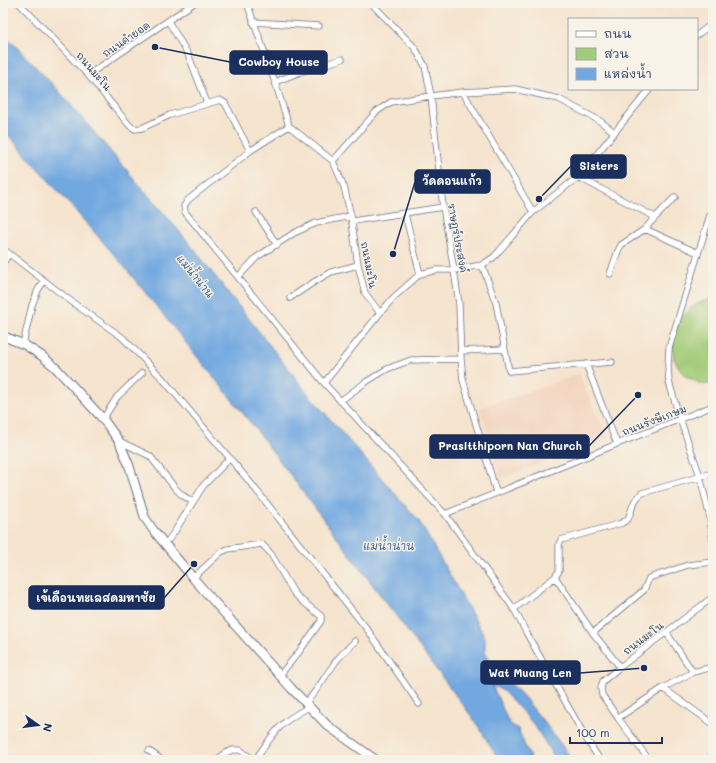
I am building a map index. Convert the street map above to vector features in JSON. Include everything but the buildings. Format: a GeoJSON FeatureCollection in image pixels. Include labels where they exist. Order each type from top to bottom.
{"type":"FeatureCollection","features":[{"type":"Feature","properties":{"kind":"main road"},"geometry":{"type":"LineString","coordinates":[[3,336],[23,344],[42,356],[56,368],[103,419],[119,441],[129,465],[145,518],[154,531],[279,676],[307,705],[328,726],[376,760]]}},
{"type":"Feature","properties":{"kind":"street","name":"ถนนมะโน"},"geometry":{"type":"LineString","coordinates":[[19,3],[88,76],[130,126],[135,129],[142,128],[170,115],[220,100],[225,103],[250,151]]}},
{"type":"Feature","properties":{"kind":"street","name":"ถนนคำยอด"},"geometry":{"type":"LineString","coordinates":[[88,76],[194,3]]}},
{"type":"Feature","properties":{"kind":"street"},"geometry":{"type":"LineString","coordinates":[[247,3],[289,126],[250,151],[188,200],[184,206],[186,212],[324,383],[445,514],[514,609],[587,740],[600,760]]}},
{"type":"Feature","properties":{"kind":"street","name":"ราษฎร์ประสงค์"},"geometry":{"type":"LineString","coordinates":[[371,3],[415,48],[425,66],[431,96],[443,207],[459,304],[463,380],[496,492]]}},
{"type":"Feature","properties":{"kind":"street"},"geometry":{"type":"LineString","coordinates":[[168,21],[188,54],[208,103]]}},
{"type":"Feature","properties":{"kind":"street"},"geometry":{"type":"LineString","coordinates":[[253,22],[319,26]]}},
{"type":"Feature","properties":{"kind":"street"},"geometry":{"type":"LineString","coordinates":[[698,33],[713,23]]}},
{"type":"Feature","properties":{"kind":"street"},"geometry":{"type":"LineString","coordinates":[[275,82],[300,72],[342,59]]}},
{"type":"Feature","properties":{"kind":"street"},"geometry":{"type":"LineString","coordinates":[[333,161],[383,106],[391,102],[463,92],[514,89],[559,100],[600,121],[614,132]]}},
{"type":"Feature","properties":{"kind":"street"},"geometry":{"type":"LineString","coordinates":[[324,383],[394,297],[420,274],[437,270],[454,270],[482,265],[494,257],[533,212],[578,177],[649,90]]}},
{"type":"Feature","properties":{"kind":"street"},"geometry":{"type":"LineString","coordinates":[[463,92],[533,212]]}},
{"type":"Feature","properties":{"kind":"street","name":"ถนนมะโน"},"geometry":{"type":"LineString","coordinates":[[289,126],[333,161],[344,187],[352,219],[358,265],[365,293],[380,313]]}},
{"type":"Feature","properties":{"kind":"street"},"geometry":{"type":"LineString","coordinates":[[578,177],[655,217]]}},
{"type":"Feature","properties":{"kind":"street"},"geometry":{"type":"LineString","coordinates":[[610,274],[621,245],[645,229],[675,197]]}},
{"type":"Feature","properties":{"kind":"street"},"geometry":{"type":"LineString","coordinates":[[238,277],[257,257],[294,233],[316,223],[405,214],[443,207]]}},
{"type":"Feature","properties":{"kind":"street"},"geometry":{"type":"LineString","coordinates":[[256,212],[276,245]]}},
{"type":"Feature","properties":{"kind":"street"},"geometry":{"type":"LineString","coordinates":[[405,214],[420,274]]}},
{"type":"Feature","properties":{"kind":"street"},"geometry":{"type":"LineString","coordinates":[[710,215],[669,348],[668,366],[669,382],[700,476],[710,518],[713,541]]}},
{"type":"Feature","properties":{"kind":"street"},"geometry":{"type":"LineString","coordinates":[[645,229],[698,253]]}},
{"type":"Feature","properties":{"kind":"street"},"geometry":{"type":"LineString","coordinates":[[3,249],[76,305],[122,337],[162,378],[230,458],[367,629],[419,704]]}},
{"type":"Feature","properties":{"kind":"street"},"geometry":{"type":"LineString","coordinates":[[3,263],[9,254]]}},
{"type":"Feature","properties":{"kind":"street"},"geometry":{"type":"LineString","coordinates":[[290,298],[332,272],[358,265]]}},
{"type":"Feature","properties":{"kind":"street"},"geometry":{"type":"LineString","coordinates":[[482,265],[496,303],[509,371],[612,362]]}},
{"type":"Feature","properties":{"kind":"street"},"geometry":{"type":"LineString","coordinates":[[23,344],[32,305],[38,290],[44,281]]}},
{"type":"Feature","properties":{"kind":"street"},"geometry":{"type":"LineString","coordinates":[[461,352],[504,349]]}},
{"type":"Feature","properties":{"kind":"street"},"geometry":{"type":"LineString","coordinates":[[340,401],[387,369],[411,360],[461,360]]}},
{"type":"Feature","properties":{"kind":"street"},"geometry":{"type":"LineString","coordinates":[[586,364],[617,444]]}},
{"type":"Feature","properties":{"kind":"street"},"geometry":{"type":"LineString","coordinates":[[103,419],[117,397],[142,373]]}},
{"type":"Feature","properties":{"kind":"street","name":"ถนนรังษีเกษม"},"geometry":{"type":"LineString","coordinates":[[445,514],[496,492],[713,406]]}},
{"type":"Feature","properties":{"kind":"street"},"geometry":{"type":"LineString","coordinates":[[119,441],[150,456],[175,488],[182,495],[193,502]]}},
{"type":"Feature","properties":{"kind":"street"},"geometry":{"type":"LineString","coordinates":[[169,539],[203,486],[230,458]]}},
{"type":"Feature","properties":{"kind":"street"},"geometry":{"type":"LineString","coordinates":[[514,609],[555,577],[559,571],[559,544],[562,540],[622,523],[628,519],[636,497],[642,493],[713,472]]}},
{"type":"Feature","properties":{"kind":"street"},"geometry":{"type":"LineString","coordinates":[[193,578],[221,552],[262,544],[271,554],[294,593],[321,616],[321,621],[299,652],[279,676]]}},
{"type":"Feature","properties":{"kind":"street"},"geometry":{"type":"LineString","coordinates":[[592,633],[644,590],[649,578],[688,565],[713,562]]}},
{"type":"Feature","properties":{"kind":"street"},"geometry":{"type":"LineString","coordinates":[[555,577],[592,633],[620,666]]}},
{"type":"Feature","properties":{"kind":"street","name":"ถนนมะโน"},"geometry":{"type":"LineString","coordinates":[[649,760],[602,695],[601,688],[604,681],[620,666],[713,597]]}},
{"type":"Feature","properties":{"kind":"street"},"geometry":{"type":"LineString","coordinates":[[666,632],[693,672]]}},
{"type":"Feature","properties":{"kind":"street"},"geometry":{"type":"LineString","coordinates":[[218,760],[225,753],[233,750],[240,750],[254,760],[273,734],[307,705],[331,667],[355,641]]}},
{"type":"Feature","properties":{"kind":"street"},"geometry":{"type":"LineString","coordinates":[[618,718],[663,688],[693,672],[713,667]]}},
{"type":"Feature","properties":{"kind":"street"},"geometry":{"type":"LineString","coordinates":[[663,688],[713,724]]}},
{"type":"Feature","properties":{"kind":"street"},"geometry":{"type":"LineString","coordinates":[[149,751],[162,760]]}},
{"type":"Feature","properties":{"kind":"street"},"geometry":{"type":"LineString","coordinates":[[709,760],[713,754]]}},
{"type":"Feature","properties":{"kind":"shaded area"},"geometry":{"type":"Polygon","coordinates":[[[579,374],[607,437],[501,479],[480,408],[579,374]]]}},
{"type":"Feature","properties":{"kind":"green space"},"geometry":{"type":"Polygon","coordinates":[[[713,298],[713,384],[701,384],[684,375],[674,359],[672,341],[678,322],[694,305],[713,298]]]}},
{"type":"Feature","properties":{"kind":"water","name":"แม่น้ำน่าน"},"geometry":{"type":"Polygon","coordinates":[[[3,33],[57,89],[185,238],[309,395],[419,521],[485,637],[485,652],[491,663],[523,696],[573,760],[556,760],[535,726],[503,691],[492,685],[509,723],[518,729],[531,760],[499,760],[475,721],[255,428],[118,259],[3,129],[3,33]]]}},
{"type":"Feature","properties":{"kind":"place","name":"Cowboy House"},"geometry":{"type":"Point","coordinates":[155,47]}},
{"type":"Feature","properties":{"kind":"place","name":"Sisters"},"geometry":{"type":"Point","coordinates":[539,199]}},
{"type":"Feature","properties":{"kind":"place","name":"วัดดอนแก้ว"},"geometry":{"type":"Point","coordinates":[393,254]}},
{"type":"Feature","properties":{"kind":"place","name":"Prasitthiporn Nan Church"},"geometry":{"type":"Point","coordinates":[638,395]}},
{"type":"Feature","properties":{"kind":"place","name":"เจ้เดือนทะเลสดมหาชัย"},"geometry":{"type":"Point","coordinates":[194,564]}},
{"type":"Feature","properties":{"kind":"place","name":"Wat Muang Len"},"geometry":{"type":"Point","coordinates":[644,668]}}]}
